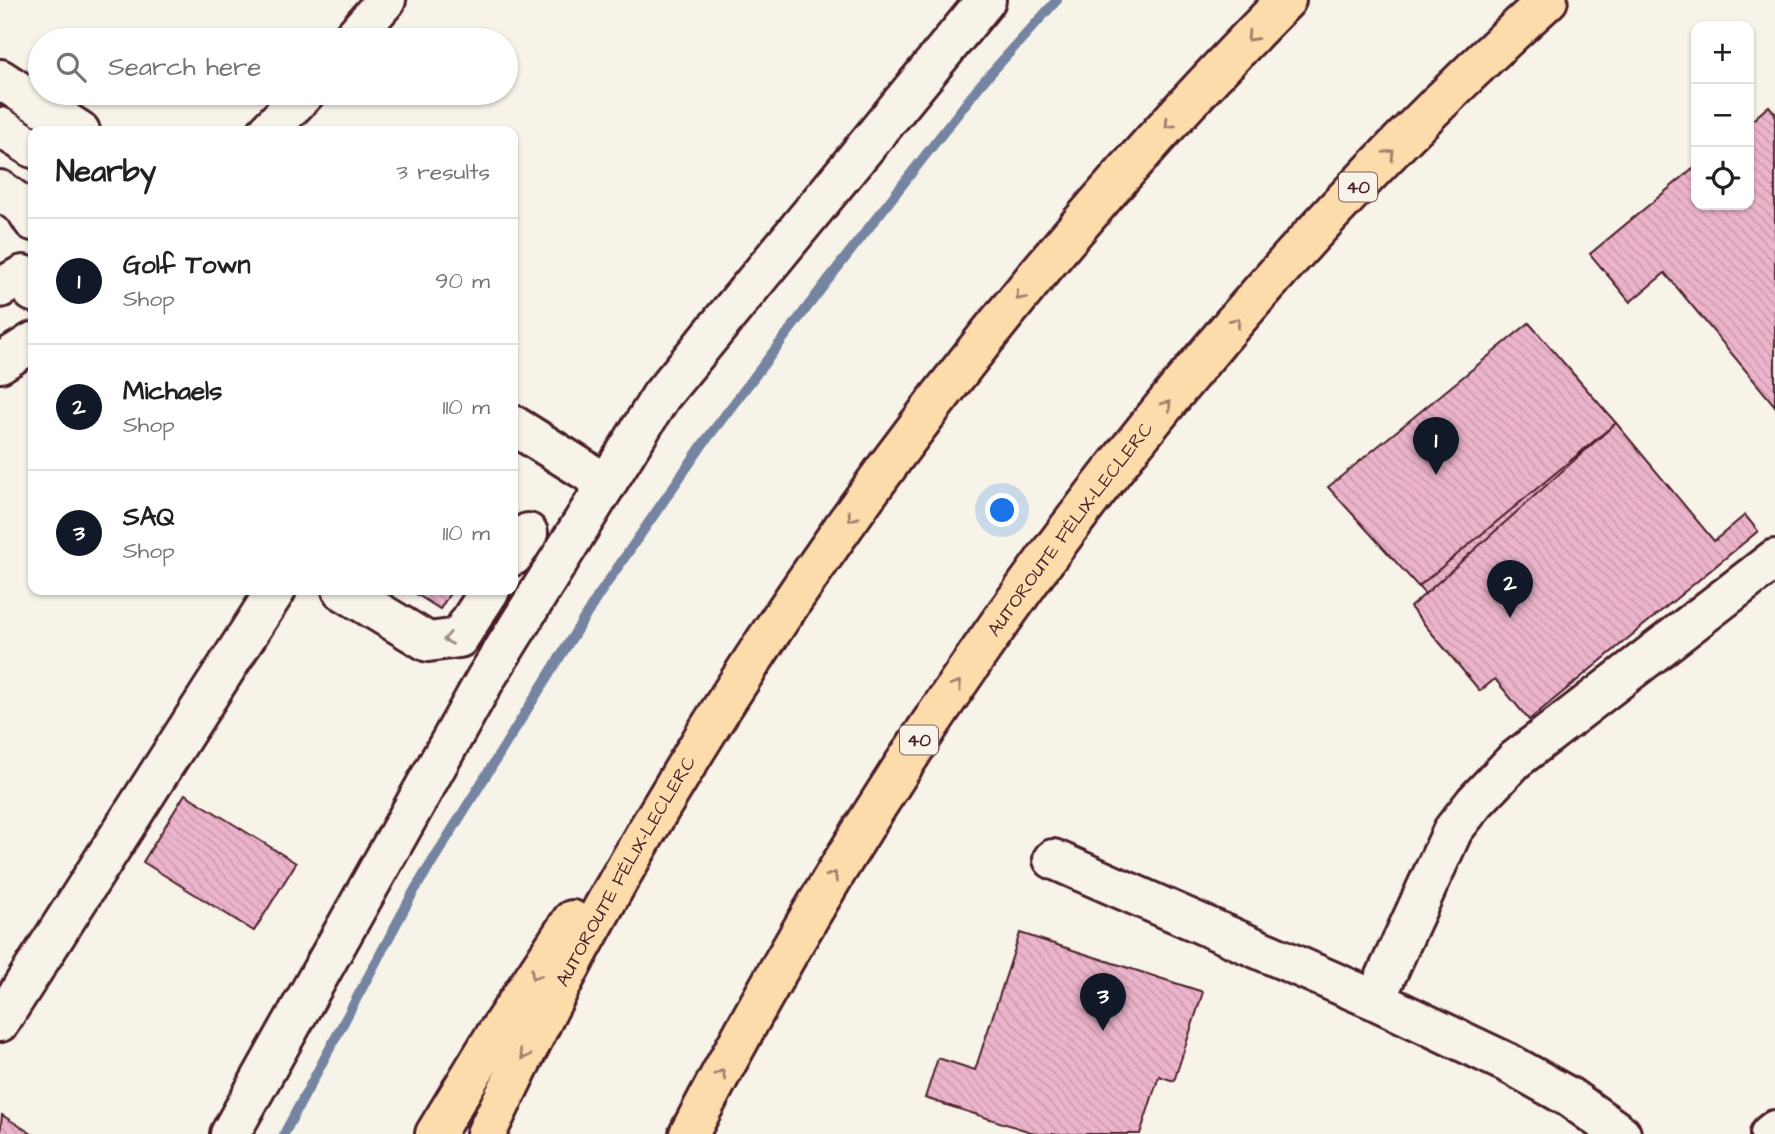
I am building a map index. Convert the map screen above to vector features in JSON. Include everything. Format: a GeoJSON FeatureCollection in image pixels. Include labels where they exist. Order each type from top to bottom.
{"type":"FeatureCollection","features":[{"type":"Feature","properties":{"kind":"highway","name":"AUTOROUTE FÉLIX-LECLERC"},"geometry":{"type":"LineString","coordinates":[[486,1134],[519,1064],[599,912],[673,786],[742,677],[891,461],[972,354],[1108,192],[1286,0]]}},
{"type":"Feature","properties":{"kind":"highway","name":"AUTOROUTE FÉLIX-LECLERC"},"geometry":{"type":"LineString","coordinates":[[690,1134],[773,978],[858,835],[988,638],[1062,537],[1183,384],[1294,256],[1392,151],[1548,0]]}},
{"type":"Feature","properties":{"kind":"highway"},"geometry":{"type":"LineString","coordinates":[[435,1134],[491,1042],[577,912],[742,677]]}},
{"type":"Feature","properties":{"kind":"lane"},"geometry":{"type":"LineString","coordinates":[[362,28],[386,0]]}},
{"type":"Feature","properties":{"kind":"lane"},"geometry":{"type":"LineString","coordinates":[[230,1134],[486,678],[661,396],[986,0]]}},
{"type":"Feature","properties":{"kind":"lane"},"geometry":{"type":"LineString","coordinates":[[0,79],[28,97]]}},
{"type":"Feature","properties":{"kind":"lane"},"geometry":{"type":"LineString","coordinates":[[40,105],[72,126]]}},
{"type":"Feature","properties":{"kind":"lane"},"geometry":{"type":"LineString","coordinates":[[273,126],[293,105]]}},
{"type":"Feature","properties":{"kind":"lane"},"geometry":{"type":"LineString","coordinates":[[0,127],[28,145]]}},
{"type":"Feature","properties":{"kind":"lane"},"geometry":{"type":"LineString","coordinates":[[0,190],[28,212]]}},
{"type":"Feature","properties":{"kind":"lane"},"geometry":{"type":"LineString","coordinates":[[0,363],[28,345]]}},
{"type":"Feature","properties":{"kind":"lane"},"geometry":{"type":"LineString","coordinates":[[518,428],[607,484]]}},
{"type":"Feature","properties":{"kind":"lane"},"geometry":{"type":"LineString","coordinates":[[1375,1000],[1453,830],[1475,802],[1516,760],[1775,559]]}},
{"type":"Feature","properties":{"kind":"lane"},"geometry":{"type":"LineString","coordinates":[[0,1022],[272,595]]}},
{"type":"Feature","properties":{"kind":"lane"},"geometry":{"type":"LineString","coordinates":[[332,596],[428,642],[459,638],[488,595]]}},
{"type":"Feature","properties":{"kind":"lane"},"geometry":{"type":"LineString","coordinates":[[1053,859],[1375,1000],[1508,1063],[1569,1097],[1621,1134]]}},
{"type":"Feature","properties":{"kind":"lane"},"geometry":{"type":"LineString","coordinates":[[1770,1134],[1775,1130]]}},
{"type":"Feature","properties":{"kind":"building"},"geometry":{"type":"Polygon","coordinates":[[[1769,106],[1775,113],[1775,406],[1665,273],[1630,302],[1590,254],[1691,170],[1691,210],[1754,210],[1754,119],[1769,106]]]}},
{"type":"Feature","properties":{"kind":"building"},"geometry":{"type":"Polygon","coordinates":[[[1529,323],[1616,423],[1425,594],[1328,487],[1529,323]]]}},
{"type":"Feature","properties":{"kind":"building"},"geometry":{"type":"Polygon","coordinates":[[[1616,423],[1714,541],[1745,515],[1758,531],[1529,720],[1495,679],[1480,691],[1410,607],[1425,594],[1419,586],[1616,423]]]}},
{"type":"Feature","properties":{"kind":"building"},"geometry":{"type":"Polygon","coordinates":[[[418,595],[449,595],[440,609],[418,595]]]}},
{"type":"Feature","properties":{"kind":"building"},"geometry":{"type":"Polygon","coordinates":[[[185,794],[296,863],[254,931],[143,862],[185,794]]]}},
{"type":"Feature","properties":{"kind":"building"},"geometry":{"type":"Polygon","coordinates":[[[1020,933],[1203,992],[1174,1081],[1159,1076],[1140,1134],[1037,1134],[925,1098],[938,1058],[975,1070],[1020,933]]]}},
{"type":"Feature","properties":{"kind":"building"},"geometry":{"type":"Polygon","coordinates":[[[2,1115],[32,1134],[0,1134],[2,1115]]]}},
{"type":"Feature","properties":{"kind":"waterway"},"geometry":{"type":"LineString","coordinates":[[284,1134],[414,891],[598,596],[703,444],[828,280],[981,84],[1057,0]]}},
{"type":"Feature","properties":{"kind":"place","name":"Golf Town"},"geometry":{"type":"Point","coordinates":[1436,475]}},
{"type":"Feature","properties":{"kind":"place","name":"Michaels"},"geometry":{"type":"Point","coordinates":[1510,618]}},
{"type":"Feature","properties":{"kind":"place","name":"SAQ"},"geometry":{"type":"Point","coordinates":[1103,1031]}}]}
